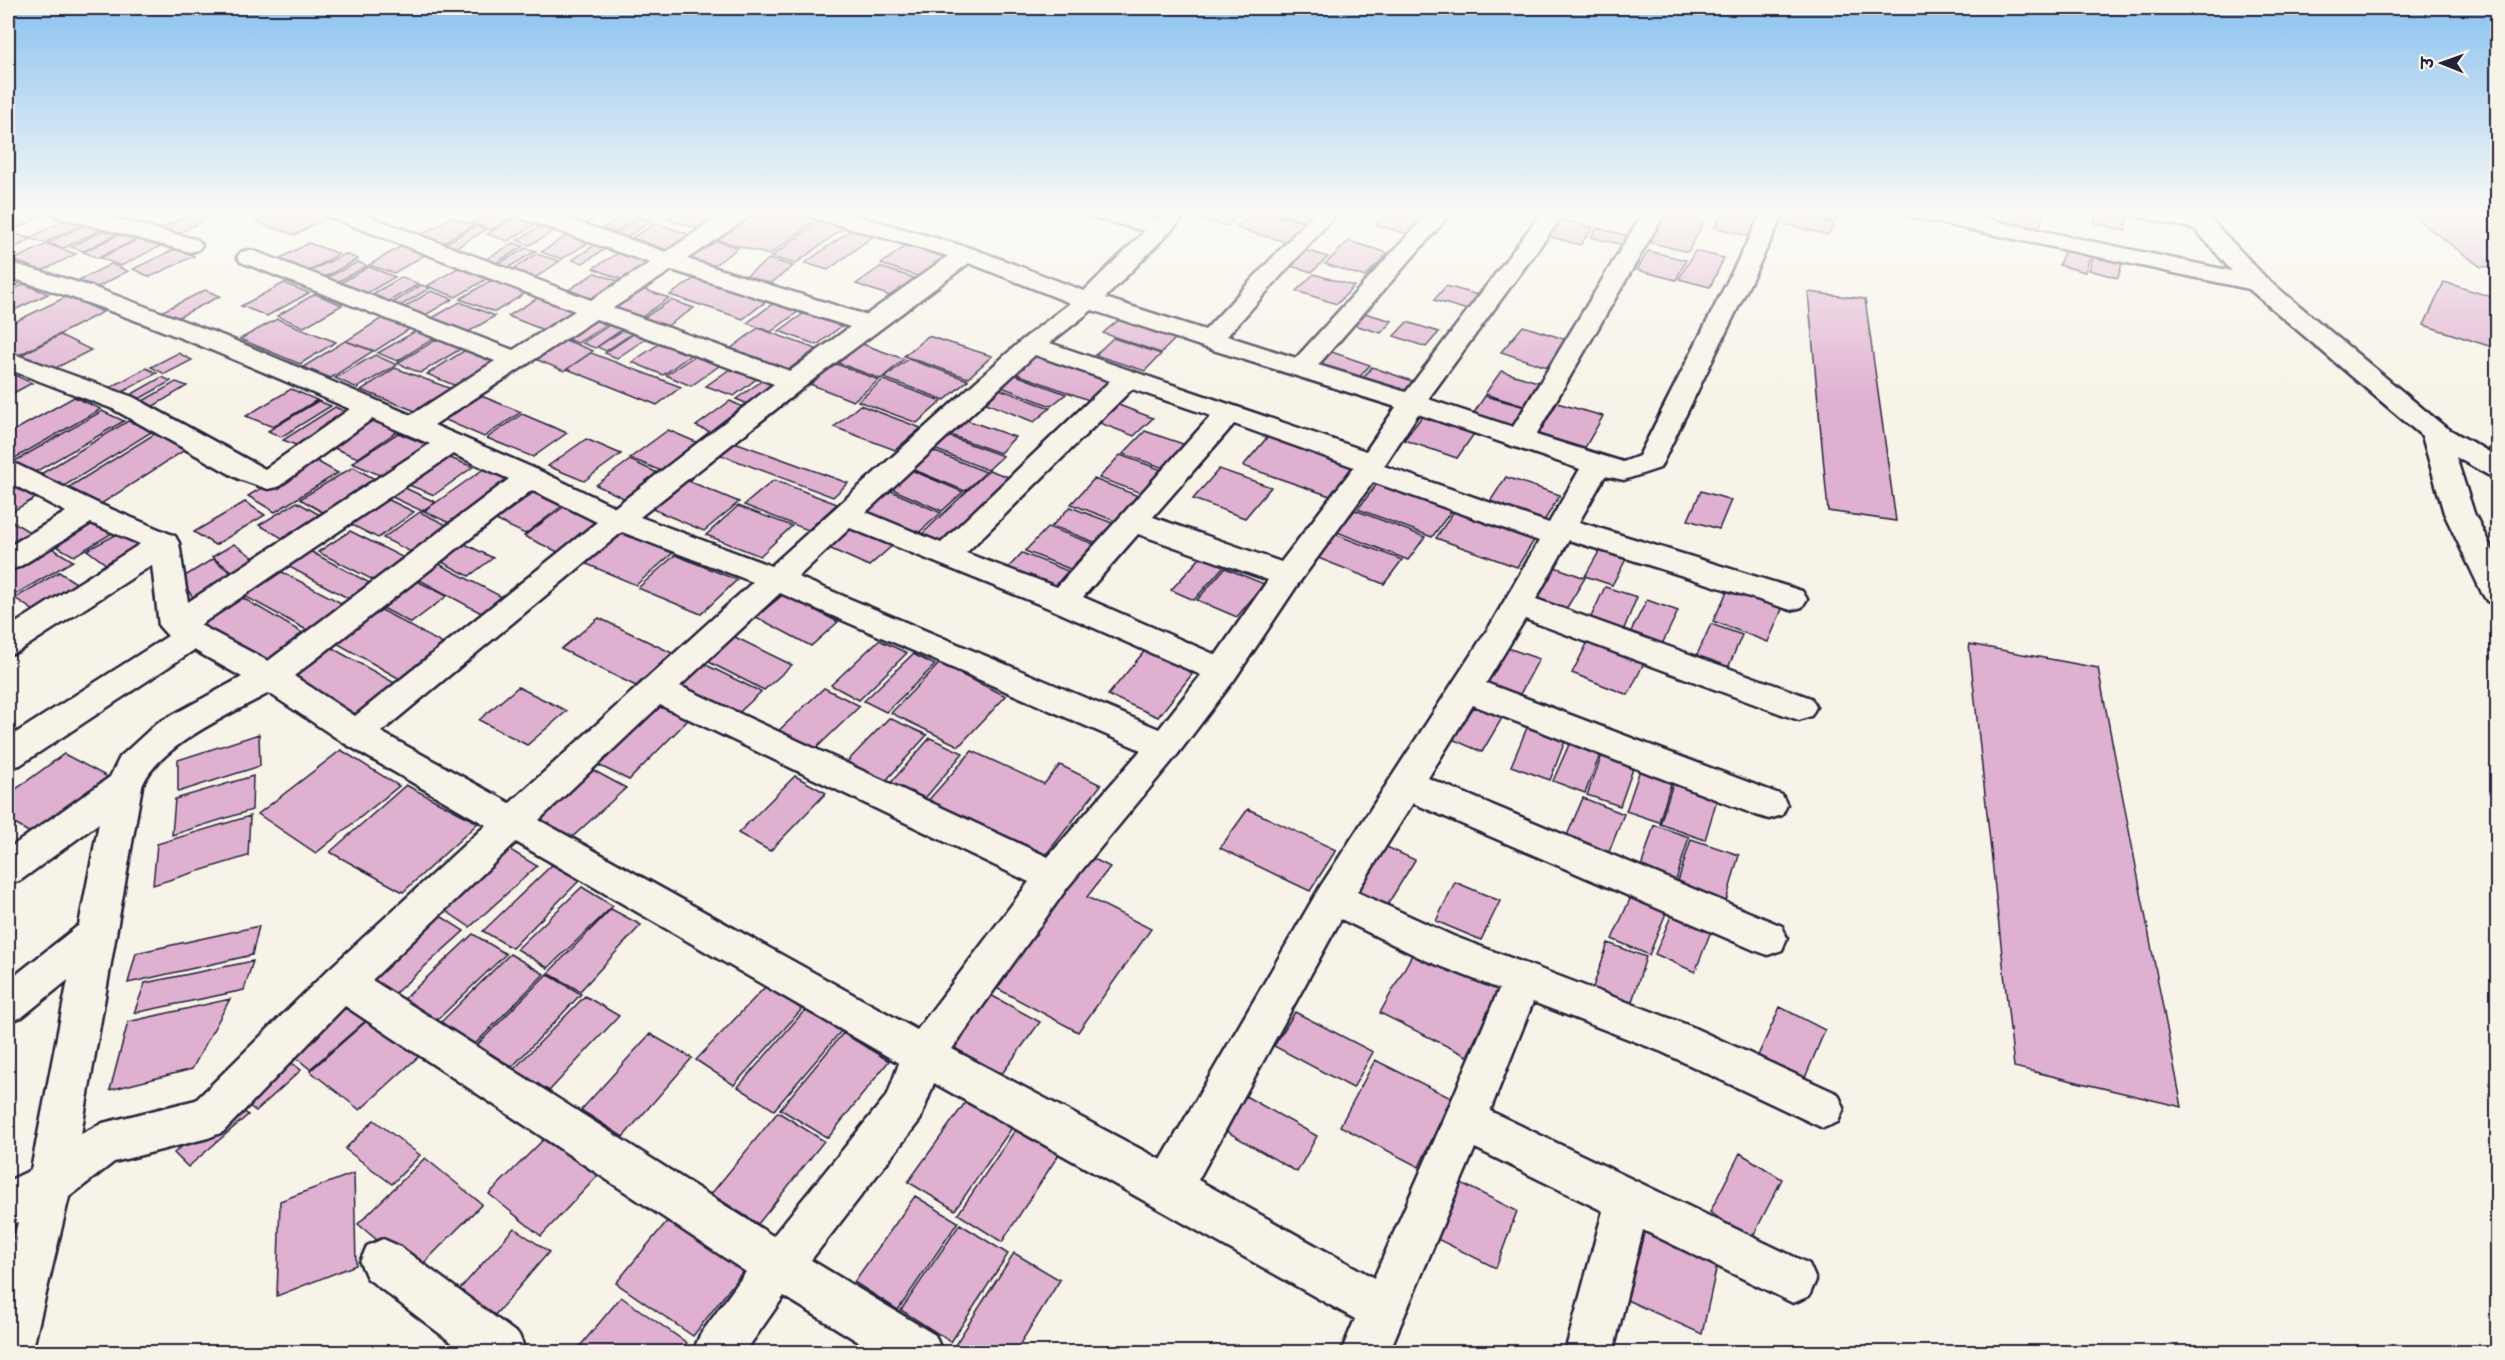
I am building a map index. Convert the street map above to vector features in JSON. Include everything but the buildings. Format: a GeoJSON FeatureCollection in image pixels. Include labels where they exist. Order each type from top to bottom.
{"type":"FeatureCollection","features":[{"type":"Feature","properties":{"kind":"street"},"geometry":{"type":"LineString","coordinates":[[26,274],[84,292],[215,341],[530,477],[618,520],[777,580],[1165,746]]}},
{"type":"Feature","properties":{"kind":"street"},"geometry":{"type":"LineString","coordinates":[[294,274],[515,360]]}},
{"type":"Feature","properties":{"kind":"street"},"geometry":{"type":"LineString","coordinates":[[502,274],[795,382]]}},
{"type":"Feature","properties":{"kind":"street"},"geometry":{"type":"LineString","coordinates":[[412,427],[647,274]]}},
{"type":"Feature","properties":{"kind":"street"},"geometry":{"type":"LineString","coordinates":[[712,274],[868,324]]}},
{"type":"Feature","properties":{"kind":"street"},"geometry":{"type":"LineString","coordinates":[[356,734],[618,520],[868,324],[937,274]]}},
{"type":"Feature","properties":{"kind":"street"},"geometry":{"type":"LineString","coordinates":[[1019,274],[1088,301],[1209,341],[1412,403],[1597,465],[1624,471],[1650,462],[1743,274]]}},
{"type":"Feature","properties":{"kind":"street"},"geometry":{"type":"LineString","coordinates":[[8,1204],[50,1184],[103,1144],[208,1118],[342,982],[513,822],[848,516],[1031,345],[1088,301],[1115,274]]}},
{"type":"Feature","properties":{"kind":"street"},"geometry":{"type":"LineString","coordinates":[[1209,341],[1270,274]]}},
{"type":"Feature","properties":{"kind":"street"},"geometry":{"type":"LineString","coordinates":[[1300,369],[1385,274]]}},
{"type":"Feature","properties":{"kind":"street"},"geometry":{"type":"LineString","coordinates":[[717,1353],[778,1266],[905,1106],[924,1055],[1054,878],[1165,746],[1222,671],[1287,576],[1508,274]]}},
{"type":"Feature","properties":{"kind":"street"},"geometry":{"type":"LineString","coordinates":[[1519,440],[1617,274]]}},
{"type":"Feature","properties":{"kind":"street"},"geometry":{"type":"LineString","coordinates":[[2212,274],[2257,284]]}},
{"type":"Feature","properties":{"kind":"street"},"geometry":{"type":"LineString","coordinates":[[2249,274],[2435,434],[2498,469]]}},
{"type":"Feature","properties":{"kind":"street"},"geometry":{"type":"LineString","coordinates":[[1031,345],[1228,414],[1369,467],[1559,531],[1791,599]]}},
{"type":"Feature","properties":{"kind":"street"},"geometry":{"type":"LineString","coordinates":[[8,360],[123,403],[249,473],[268,480],[369,408]]}},
{"type":"Feature","properties":{"kind":"street"},"geometry":{"type":"LineString","coordinates":[[945,556],[1127,379]]}},
{"type":"Feature","properties":{"kind":"street"},"geometry":{"type":"LineString","coordinates":[[1062,601],[1228,414]]}},
{"type":"Feature","properties":{"kind":"street"},"geometry":{"type":"LineString","coordinates":[[2435,434],[2459,513],[2498,593]]}},
{"type":"Feature","properties":{"kind":"street"},"geometry":{"type":"LineString","coordinates":[[8,755],[174,649],[183,630],[450,444]]}},
{"type":"Feature","properties":{"kind":"street"},"geometry":{"type":"LineString","coordinates":[[1170,1188],[1333,898],[1518,604],[1597,465]]}},
{"type":"Feature","properties":{"kind":"street"},"geometry":{"type":"LineString","coordinates":[[11,477],[164,543]]}},
{"type":"Feature","properties":{"kind":"street"},"geometry":{"type":"LineString","coordinates":[[8,1353],[50,1184],[124,786],[132,767],[168,733],[270,677],[530,477]]}},
{"type":"Feature","properties":{"kind":"street"},"geometry":{"type":"LineString","coordinates":[[8,560],[89,511]]}},
{"type":"Feature","properties":{"kind":"street"},"geometry":{"type":"LineString","coordinates":[[848,516],[1062,601],[1222,671]]}},
{"type":"Feature","properties":{"kind":"street"},"geometry":{"type":"LineString","coordinates":[[1134,521],[1287,576]]}},
{"type":"Feature","properties":{"kind":"street"},"geometry":{"type":"LineString","coordinates":[[164,543],[183,630],[270,677],[356,734],[924,1055],[1170,1188],[1384,1309]]}},
{"type":"Feature","properties":{"kind":"street"},"geometry":{"type":"LineString","coordinates":[[8,643],[164,543]]}},
{"type":"Feature","properties":{"kind":"street"},"geometry":{"type":"LineString","coordinates":[[1518,604],[1799,706]]}},
{"type":"Feature","properties":{"kind":"street"},"geometry":{"type":"LineString","coordinates":[[656,689],[1054,878]]}},
{"type":"Feature","properties":{"kind":"street"},"geometry":{"type":"LineString","coordinates":[[1466,689],[1769,805]]}},
{"type":"Feature","properties":{"kind":"street"},"geometry":{"type":"LineString","coordinates":[[1405,784],[1768,938]]}},
{"type":"Feature","properties":{"kind":"street"},"geometry":{"type":"LineString","coordinates":[[8,869],[124,786]]}},
{"type":"Feature","properties":{"kind":"street"},"geometry":{"type":"LineString","coordinates":[[1333,898],[1439,948],[1676,1039],[1823,1108]]}},
{"type":"Feature","properties":{"kind":"street"},"geometry":{"type":"LineString","coordinates":[[8,1004],[95,934]]}},
{"type":"Feature","properties":{"kind":"street"},"geometry":{"type":"LineString","coordinates":[[1365,1353],[1465,1121],[1522,980]]}},
{"type":"Feature","properties":{"kind":"street"},"geometry":{"type":"LineString","coordinates":[[342,982],[778,1266],[918,1353]]}},
{"type":"Feature","properties":{"kind":"street"},"geometry":{"type":"LineString","coordinates":[[1465,1121],[1793,1280]]}},
{"type":"Feature","properties":{"kind":"street"},"geometry":{"type":"LineString","coordinates":[[1589,1353],[1628,1200]]}},
{"type":"Feature","properties":{"kind":"street"},"geometry":{"type":"LineString","coordinates":[[383,1262],[501,1353]]}}]}
